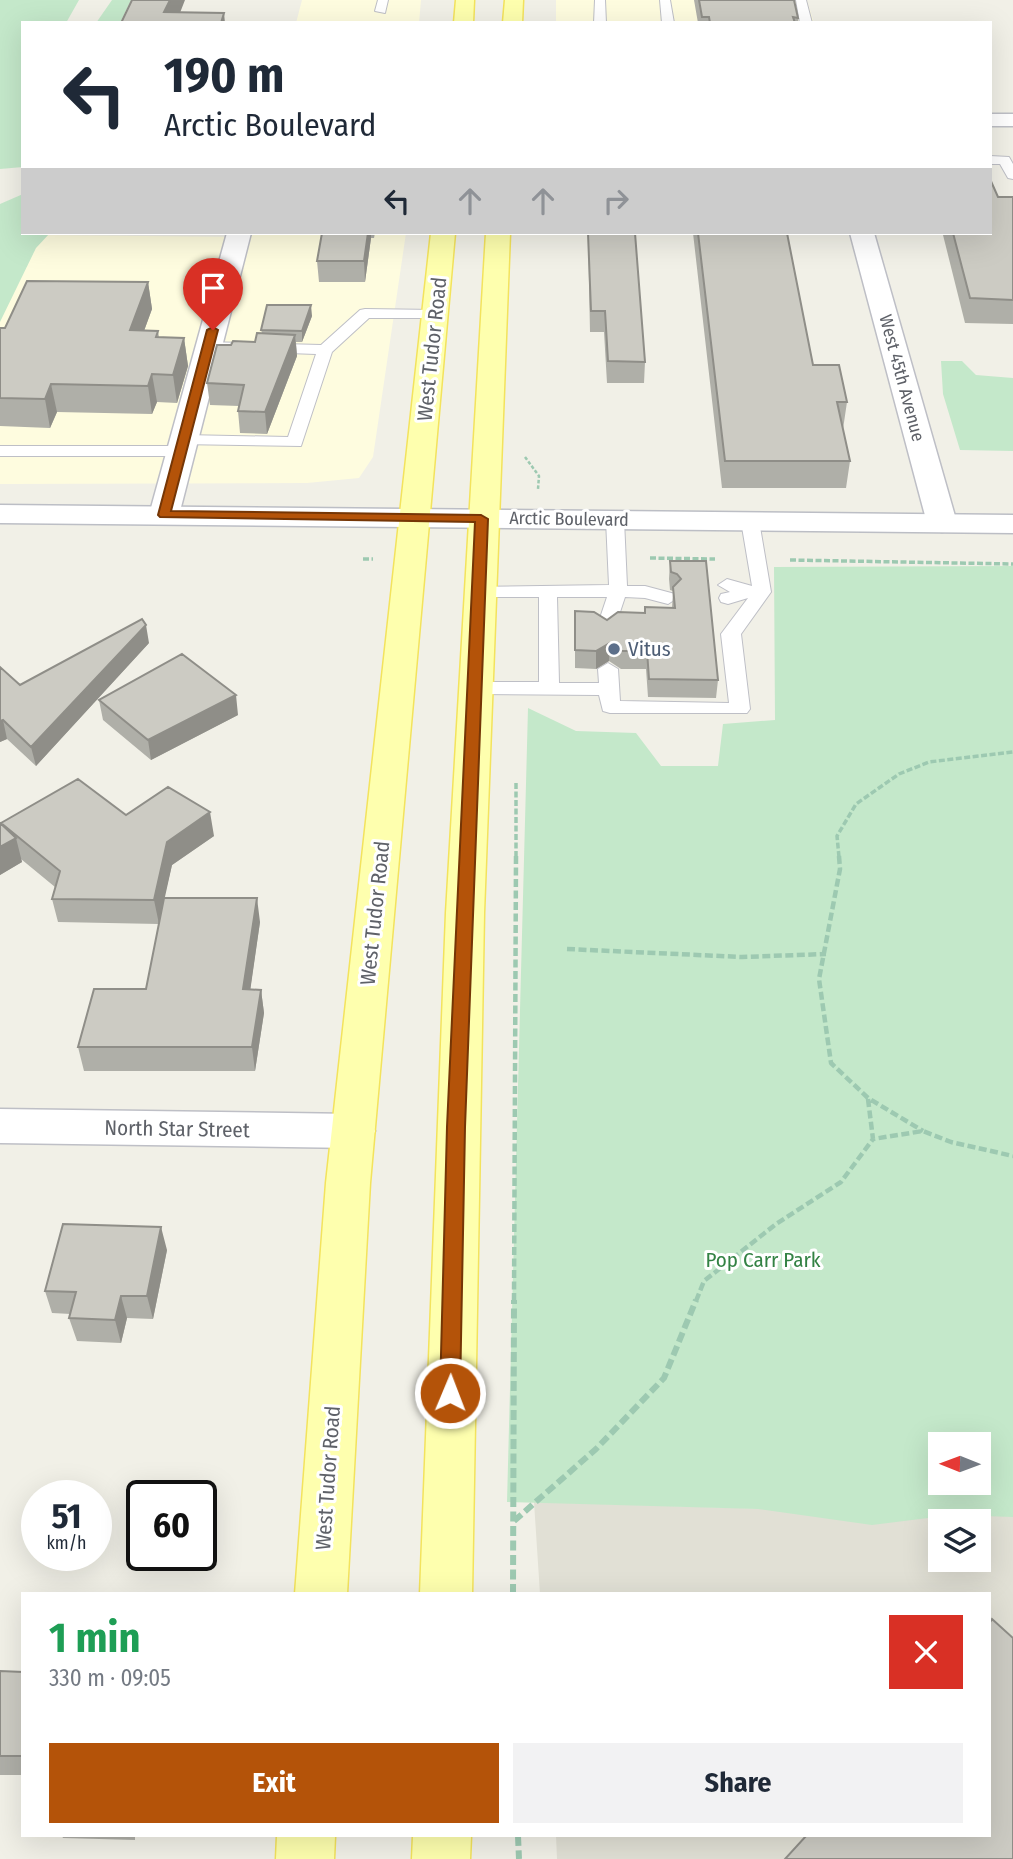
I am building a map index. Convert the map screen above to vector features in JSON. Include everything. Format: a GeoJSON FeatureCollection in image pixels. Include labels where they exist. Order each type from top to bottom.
{"type":"FeatureCollection","features":[{"type":"Feature","properties":{"kind":"main road"},"geometry":{"type":"LineString","coordinates":[[463,21],[465,0]]}},
{"type":"Feature","properties":{"kind":"main road"},"geometry":{"type":"LineString","coordinates":[[512,21],[514,0]]}},
{"type":"Feature","properties":{"kind":"main road","name":"West Tudor Road"},"geometry":{"type":"LineString","coordinates":[[321,1592],[346,1210],[443,235]]}},
{"type":"Feature","properties":{"kind":"main road"},"geometry":{"type":"LineString","coordinates":[[446,1592],[456,1127],[481,519],[498,235]]}},
{"type":"Feature","properties":{"kind":"main road"},"geometry":{"type":"LineString","coordinates":[[305,1859],[306,1837]]}},
{"type":"Feature","properties":{"kind":"main road"},"geometry":{"type":"LineString","coordinates":[[441,1859],[442,1837]]}},
{"type":"Feature","properties":{"kind":"street"},"geometry":{"type":"LineString","coordinates":[[992,120],[1013,120]]}},
{"type":"Feature","properties":{"kind":"street"},"geometry":{"type":"LineString","coordinates":[[164,515],[238,235]]}},
{"type":"Feature","properties":{"kind":"street","name":"West 45th Avenue"},"geometry":{"type":"LineString","coordinates":[[863,235],[942,523]]}},
{"type":"Feature","properties":{"kind":"street","name":"Arctic Boulevard"},"geometry":{"type":"LineString","coordinates":[[0,514],[1013,524]]}},
{"type":"Feature","properties":{"kind":"street","name":"North Star Street"},"geometry":{"type":"LineString","coordinates":[[0,1126],[354,1132]]}},
{"type":"Feature","properties":{"kind":"lane"},"geometry":{"type":"LineString","coordinates":[[600,0],[600,21]]}},
{"type":"Feature","properties":{"kind":"lane"},"geometry":{"type":"LineString","coordinates":[[665,0],[668,21]]}},
{"type":"Feature","properties":{"kind":"lane"},"geometry":{"type":"LineString","coordinates":[[800,0],[805,21]]}},
{"type":"Feature","properties":{"kind":"lane"},"geometry":{"type":"LineString","coordinates":[[992,160],[1004,160],[1013,175]]}},
{"type":"Feature","properties":{"kind":"lane"},"geometry":{"type":"LineString","coordinates":[[0,451],[296,442],[325,349],[365,313],[435,314]]}},
{"type":"Feature","properties":{"kind":"lane"},"geometry":{"type":"LineString","coordinates":[[209,345],[325,349]]}},
{"type":"Feature","properties":{"kind":"lane"},"geometry":{"type":"LineString","coordinates":[[605,630],[618,591],[615,520]]}},
{"type":"Feature","properties":{"kind":"lane"},"geometry":{"type":"LineString","coordinates":[[474,688],[549,689],[608,679],[610,707],[740,709],[731,634],[756,592],[750,521]]}},
{"type":"Feature","properties":{"kind":"lane"},"geometry":{"type":"LineString","coordinates":[[478,591],[668,591]]}},
{"type":"Feature","properties":{"kind":"lane"},"geometry":{"type":"LineString","coordinates":[[548,591],[549,689]]}},
{"type":"Feature","properties":{"kind":"lane"},"geometry":{"type":"LineString","coordinates":[[728,592],[756,592]]}},
{"type":"Feature","properties":{"kind":"path"},"geometry":{"type":"LineString","coordinates":[[908,562],[1013,564]]}},
{"type":"Feature","properties":{"kind":"path"},"geometry":{"type":"LineString","coordinates":[[1013,752],[929,762],[899,774],[856,804],[837,836],[840,869],[826,954],[819,979],[831,1063],[868,1098],[923,1131],[951,1142],[1013,1156]]}},
{"type":"Feature","properties":{"kind":"path"},"geometry":{"type":"LineString","coordinates":[[513,1592],[516,775]]}},
{"type":"Feature","properties":{"kind":"path"},"geometry":{"type":"LineString","coordinates":[[567,949],[742,957],[826,954]]}},
{"type":"Feature","properties":{"kind":"path"},"geometry":{"type":"LineString","coordinates":[[513,1521],[596,1449],[664,1378],[705,1281],[776,1224],[841,1182],[873,1139],[868,1098]]}},
{"type":"Feature","properties":{"kind":"path"},"geometry":{"type":"LineString","coordinates":[[873,1139],[923,1131]]}},
{"type":"Feature","properties":{"kind":"path"},"geometry":{"type":"LineString","coordinates":[[518,1837],[519,1859]]}},
{"type":"Feature","properties":{"kind":"shaded area"},"geometry":{"type":"Polygon","coordinates":[[[302,0],[421,0],[419,21],[297,21],[302,0]]]}},
{"type":"Feature","properties":{"kind":"shaded area"},"geometry":{"type":"Polygon","coordinates":[[[556,0],[807,0],[813,21],[556,21],[556,0]]]}},
{"type":"Feature","properties":{"kind":"shaded area"},"geometry":{"type":"Polygon","coordinates":[[[36,235],[406,235],[373,457],[359,478],[307,483],[0,484],[0,307],[36,235]]]}},
{"type":"Feature","properties":{"kind":"shaded area"},"geometry":{"type":"Polygon","coordinates":[[[534,1502],[928,1514],[928,1572],[991,1572],[991,1515],[1013,1516],[1013,1859],[557,1859],[556,1837],[991,1837],[991,1592],[540,1592],[534,1502]]]}},
{"type":"Feature","properties":{"kind":"green space"},"geometry":{"type":"Polygon","coordinates":[[[0,0],[79,0],[67,21],[21,21],[21,167],[0,169],[0,0]]]}},
{"type":"Feature","properties":{"kind":"green space"},"geometry":{"type":"Polygon","coordinates":[[[112,0],[131,0],[121,21],[97,21],[112,0]]]}},
{"type":"Feature","properties":{"kind":"green space"},"geometry":{"type":"Polygon","coordinates":[[[21,195],[21,235],[48,235],[36,248],[0,322],[0,204],[21,195]]]}},
{"type":"Feature","properties":{"kind":"green space"},"geometry":{"type":"Polygon","coordinates":[[[941,361],[962,361],[976,375],[1013,378],[1013,451],[960,450],[943,394],[941,361]]]}},
{"type":"Feature","properties":{"kind":"green space","name":"Pop Carr Park"},"geometry":{"type":"Polygon","coordinates":[[[1013,566],[1013,1517],[991,1516],[991,1509],[928,1509],[928,1518],[872,1525],[758,1509],[507,1502],[528,708],[576,731],[636,733],[661,766],[718,766],[723,724],[775,720],[774,567],[1013,566]]]}},
{"type":"Feature","properties":{"kind":"building"},"geometry":{"type":"Polygon","coordinates":[[[132,0],[170,0],[164,12],[224,13],[222,21],[122,21],[132,0]]]}},
{"type":"Feature","properties":{"kind":"building"},"geometry":{"type":"Polygon","coordinates":[[[699,0],[794,0],[798,18],[793,17],[794,21],[710,21],[709,17],[702,17],[699,0]]]}},
{"type":"Feature","properties":{"kind":"building"},"geometry":{"type":"Polygon","coordinates":[[[992,184],[998,197],[1013,197],[1013,300],[970,298],[954,235],[992,235],[992,184]]]}},
{"type":"Feature","properties":{"kind":"building"},"geometry":{"type":"Polygon","coordinates":[[[322,235],[368,235],[364,261],[317,261],[322,235]]]}},
{"type":"Feature","properties":{"kind":"building"},"geometry":{"type":"Polygon","coordinates":[[[588,235],[635,235],[645,362],[608,361],[605,311],[591,311],[588,235]]]}},
{"type":"Feature","properties":{"kind":"building"},"geometry":{"type":"Polygon","coordinates":[[[698,235],[787,235],[813,365],[839,365],[847,402],[837,402],[850,461],[725,461],[698,235]]]}},
{"type":"Feature","properties":{"kind":"building"},"geometry":{"type":"Polygon","coordinates":[[[27,281],[148,282],[130,330],[158,331],[156,337],[184,338],[173,375],[152,374],[148,386],[51,384],[45,399],[0,398],[0,328],[5,328],[27,281]]]}},
{"type":"Feature","properties":{"kind":"building"},"geometry":{"type":"Polygon","coordinates":[[[267,305],[311,305],[302,331],[261,330],[267,305]]]}},
{"type":"Feature","properties":{"kind":"building"},"geometry":{"type":"Polygon","coordinates":[[[257,333],[295,335],[265,412],[238,411],[244,385],[207,383],[217,345],[231,345],[233,341],[255,342],[257,333]]]}},
{"type":"Feature","properties":{"kind":"building"},"geometry":{"type":"Polygon","coordinates":[[[670,561],[706,561],[718,680],[649,679],[647,651],[622,651],[610,643],[596,651],[575,650],[575,611],[594,612],[607,620],[618,612],[645,613],[645,607],[675,608],[673,587],[681,579],[671,572],[670,561]]]}},
{"type":"Feature","properties":{"kind":"building"},"geometry":{"type":"Polygon","coordinates":[[[142,619],[146,625],[31,747],[3,720],[0,721],[0,667],[20,685],[142,619]]]}},
{"type":"Feature","properties":{"kind":"building"},"geometry":{"type":"Polygon","coordinates":[[[182,654],[236,695],[148,740],[99,700],[182,654]]]}},
{"type":"Feature","properties":{"kind":"building"},"geometry":{"type":"Polygon","coordinates":[[[78,779],[126,815],[168,787],[210,812],[167,842],[154,900],[52,899],[60,871],[1,823],[78,779]]]}},
{"type":"Feature","properties":{"kind":"building"},"geometry":{"type":"Polygon","coordinates":[[[0,823],[16,838],[0,847],[0,823]]]}},
{"type":"Feature","properties":{"kind":"building"},"geometry":{"type":"Polygon","coordinates":[[[164,898],[257,898],[243,989],[261,990],[252,1047],[78,1047],[94,989],[146,989],[164,898]]]}},
{"type":"Feature","properties":{"kind":"building"},"geometry":{"type":"Polygon","coordinates":[[[63,1224],[161,1227],[147,1296],[121,1296],[115,1320],[69,1318],[76,1292],[45,1291],[63,1224]]]}},
{"type":"Feature","properties":{"kind":"building"},"geometry":{"type":"Polygon","coordinates":[[[991,1621],[1013,1638],[1013,1859],[785,1859],[805,1837],[991,1837],[991,1621]]]}},
{"type":"Feature","properties":{"kind":"building"},"geometry":{"type":"Polygon","coordinates":[[[0,1671],[21,1672],[21,1756],[0,1756],[0,1671]]]}},
{"type":"Feature","properties":{"kind":"place","name":"Vitus"},"geometry":{"type":"Point","coordinates":[614,649]}},
{"type":"Feature","properties":{"kind":"route"},"geometry":{"type":"LineString","coordinates":[[213,330],[164,515],[481,519],[456,1127],[450,1393]]}}]}
